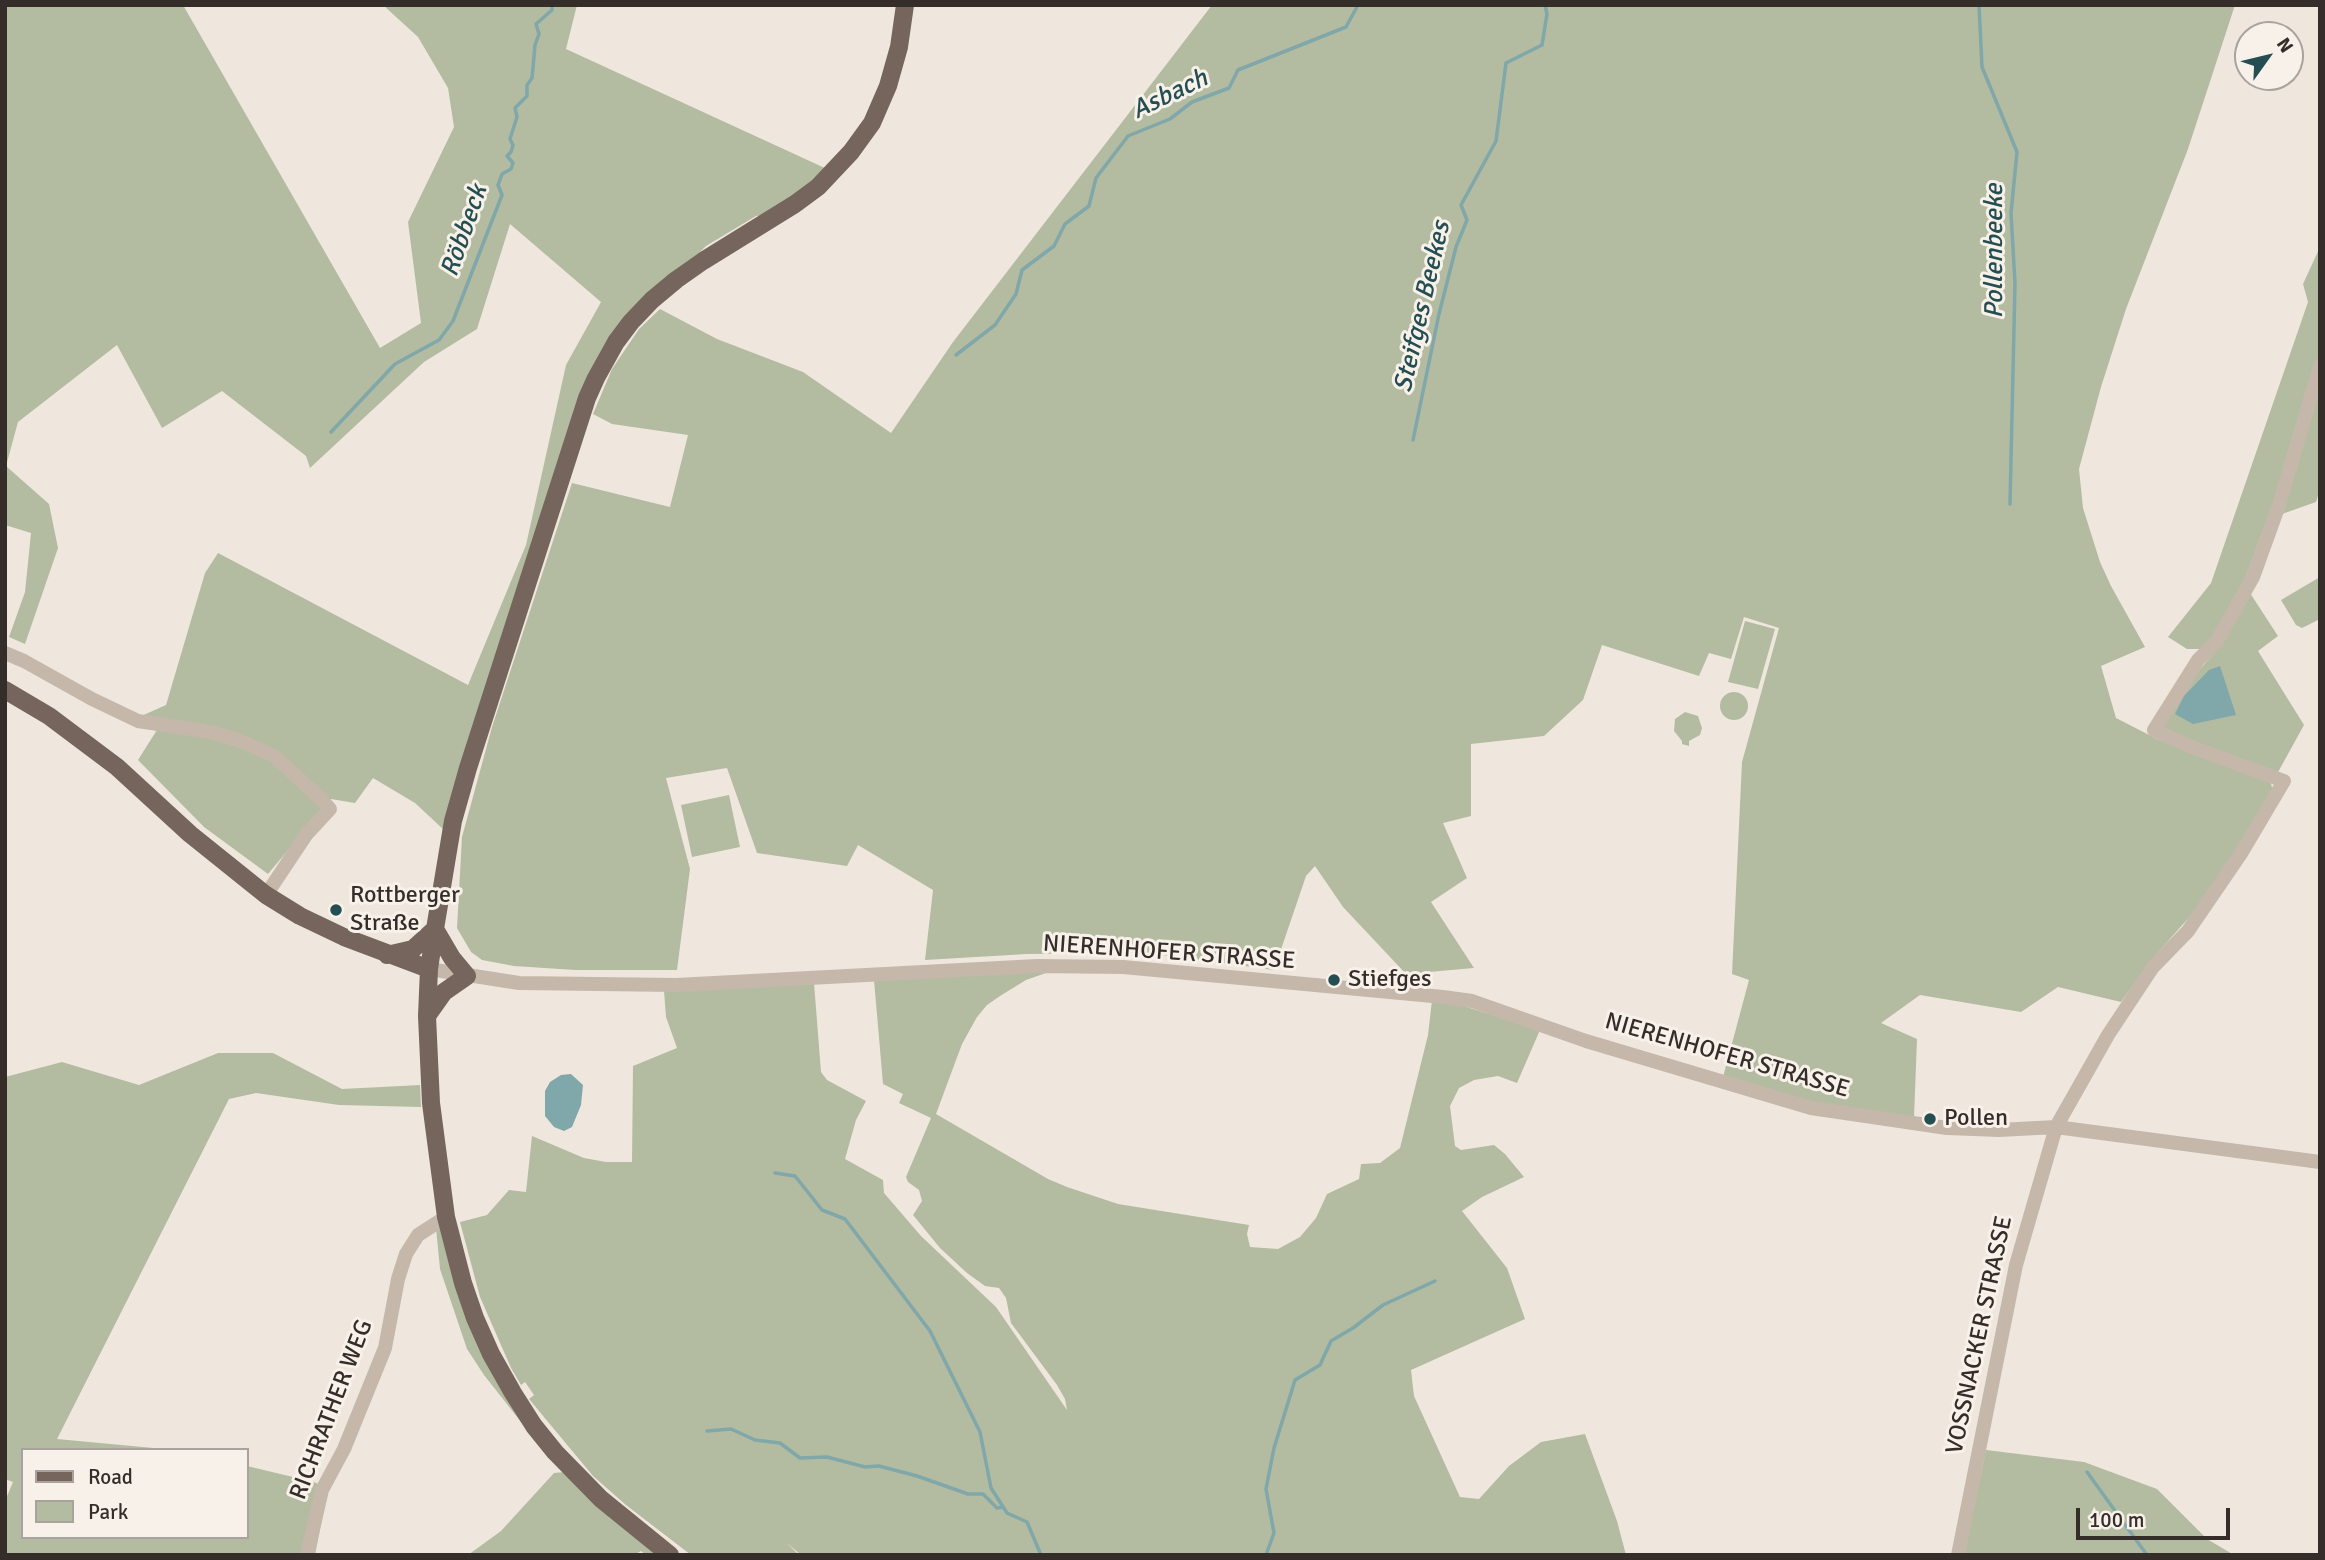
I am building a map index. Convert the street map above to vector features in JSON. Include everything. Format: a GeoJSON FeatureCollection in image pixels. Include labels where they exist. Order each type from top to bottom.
{"type":"FeatureCollection","features":[{"type":"Feature","properties":{"kind":"main road"},"geometry":{"type":"LineString","coordinates":[[670,1555],[601,1499],[555,1452],[523,1410],[475,1318],[446,1217],[430,1103],[427,1016],[429,969],[435,929],[453,821],[468,768],[596,378],[631,321],[652,300],[676,279],[818,187],[850,152],[872,123],[891,79],[905,5]]}},
{"type":"Feature","properties":{"kind":"main road"},"geometry":{"type":"LineString","coordinates":[[5,690],[49,716],[117,767],[190,834],[266,895],[300,916],[387,955],[429,969]]}},
{"type":"Feature","properties":{"kind":"main road"},"geometry":{"type":"LineString","coordinates":[[387,955],[413,949],[435,929]]}},
{"type":"Feature","properties":{"kind":"main road"},"geometry":{"type":"LineString","coordinates":[[427,1016],[444,992],[467,976],[452,958],[435,929]]}},
{"type":"Feature","properties":{"kind":"street"},"geometry":{"type":"LineString","coordinates":[[2056,1127],[2088,1069],[2153,967],[2194,923],[2242,852],[2284,781],[2189,746],[2154,730],[2198,660],[2217,641],[2253,577],[2279,505],[2320,366]]}},
{"type":"Feature","properties":{"kind":"street"},"geometry":{"type":"LineString","coordinates":[[5,653],[24,660],[92,699],[138,721],[211,732],[241,741],[274,756],[319,797],[330,809],[306,835],[266,895]]}},
{"type":"Feature","properties":{"kind":"street","name":"NIERENHOFER STRASSE"},"geometry":{"type":"LineString","coordinates":[[429,969],[519,983],[676,985],[1037,965],[1099,967],[1443,997],[1472,1001],[1586,1041],[1811,1108],[1947,1128],[1999,1130],[2056,1127],[2320,1162]]}},
{"type":"Feature","properties":{"kind":"street","name":"VOSSNACKER STRASSE"},"geometry":{"type":"LineString","coordinates":[[1958,1555],[2016,1265],[2056,1127]]}},
{"type":"Feature","properties":{"kind":"street","name":"RICHRATHER WEG"},"geometry":{"type":"LineString","coordinates":[[307,1555],[322,1490],[344,1449],[385,1348],[398,1279],[410,1244],[418,1235],[446,1217]]}},
{"type":"Feature","properties":{"kind":"green space"},"geometry":{"type":"Polygon","coordinates":[[[5,5],[183,5],[380,348],[421,323],[408,222],[454,127],[448,88],[418,37],[383,5],[577,5],[566,49],[827,169],[814,182],[769,215],[756,216],[706,246],[611,341],[444,830],[415,803],[373,778],[355,803],[331,799],[268,874],[204,827],[138,760],[162,722],[139,717],[166,705],[205,573],[218,553],[468,685],[526,545],[566,365],[601,302],[510,224],[477,329],[424,362],[310,468],[306,456],[222,391],[162,428],[117,345],[18,422],[6,466],[49,504],[58,548],[25,644],[9,637],[25,592],[31,533],[5,525],[5,5]]]}},
{"type":"Feature","properties":{"kind":"green space"},"geometry":{"type":"Polygon","coordinates":[[[1212,5],[2235,5],[2188,149],[2126,309],[2079,469],[2083,508],[2100,562],[2145,647],[2101,666],[2116,718],[2157,739],[2270,779],[2273,792],[2210,894],[2152,959],[2121,1002],[2058,987],[2021,1012],[1920,995],[1881,1023],[1917,1039],[1914,1118],[1812,1104],[1723,1077],[1749,980],[1732,974],[1742,762],[1779,628],[1744,617],[1731,659],[1709,653],[1699,676],[1602,645],[1583,700],[1544,736],[1471,744],[1471,816],[1443,823],[1467,878],[1431,902],[1474,968],[1406,974],[1343,907],[1315,866],[1306,876],[1274,970],[1147,953],[1027,954],[925,960],[933,890],[858,845],[847,866],[757,853],[727,768],[666,778],[690,869],[677,970],[575,970],[514,966],[482,960],[471,952],[457,928],[462,837],[492,727],[572,483],[670,507],[688,435],[612,424],[593,414],[612,369],[639,329],[660,309],[717,339],[803,372],[891,433],[953,342],[1212,5]]]}},
{"type":"Feature","properties":{"kind":"green space"},"geometry":{"type":"Polygon","coordinates":[[[2320,247],[2320,489],[2316,502],[2282,514],[2269,514],[2245,579],[2207,649],[2187,649],[2168,637],[2211,583],[2308,302],[2303,284],[2320,247]]]}},
{"type":"Feature","properties":{"kind":"green space"},"geometry":{"type":"Polygon","coordinates":[[[2320,577],[2320,619],[2302,628],[2296,625],[2281,600],[2320,577]]]}},
{"type":"Feature","properties":{"kind":"green space"},"geometry":{"type":"Polygon","coordinates":[[[2250,593],[2278,636],[2258,651],[2304,725],[2277,774],[2158,728],[2178,695],[2213,654],[2250,593]]]}},
{"type":"Feature","properties":{"kind":"green space"},"geometry":{"type":"Polygon","coordinates":[[[1745,621],[1775,629],[1758,689],[1728,682],[1745,621]]]}},
{"type":"Feature","properties":{"kind":"green space"},"geometry":{"type":"Polygon","coordinates":[[[1734,692],[1744,696],[1748,706],[1744,716],[1734,720],[1724,716],[1720,706],[1724,696],[1734,692]]]}},
{"type":"Feature","properties":{"kind":"green space"},"geometry":{"type":"Polygon","coordinates":[[[1685,712],[1698,716],[1702,728],[1700,735],[1689,741],[1689,746],[1682,744],[1674,731],[1675,719],[1685,712]]]}},
{"type":"Feature","properties":{"kind":"green space"},"geometry":{"type":"Polygon","coordinates":[[[729,795],[740,847],[692,857],[681,805],[729,795]]]}},
{"type":"Feature","properties":{"kind":"green space"},"geometry":{"type":"Polygon","coordinates":[[[1047,970],[1046,973],[1026,980],[1000,996],[987,1005],[977,1017],[962,1044],[936,1114],[1048,1179],[1067,1187],[1118,1204],[1249,1225],[1247,1234],[1250,1247],[1278,1249],[1300,1237],[1316,1218],[1327,1194],[1359,1179],[1361,1164],[1380,1163],[1400,1148],[1428,1035],[1432,1000],[1451,1002],[1540,1030],[1517,1083],[1498,1076],[1474,1080],[1459,1088],[1450,1106],[1455,1146],[1461,1150],[1494,1145],[1524,1177],[1482,1197],[1462,1211],[1507,1268],[1525,1319],[1411,1370],[1414,1396],[1460,1497],[1479,1499],[1509,1466],[1541,1442],[1585,1434],[1617,1521],[1626,1555],[801,1555],[787,1543],[799,1555],[691,1555],[593,1476],[529,1399],[534,1395],[525,1382],[521,1385],[511,1368],[480,1297],[460,1222],[487,1215],[509,1190],[526,1192],[532,1136],[584,1158],[606,1162],[632,1162],[633,1066],[677,1048],[666,1017],[664,991],[814,983],[821,1072],[827,1080],[866,1101],[856,1120],[845,1159],[883,1180],[884,1193],[921,1236],[996,1307],[1067,1410],[1065,1399],[1057,1385],[1011,1323],[1006,1298],[999,1288],[985,1286],[967,1273],[940,1248],[913,1215],[922,1201],[919,1190],[908,1182],[906,1177],[931,1118],[899,1103],[903,1094],[883,1084],[874,980],[1047,970]]]}},
{"type":"Feature","properties":{"kind":"green space"},"geometry":{"type":"Polygon","coordinates":[[[218,1053],[273,1053],[342,1089],[420,1085],[421,1107],[339,1105],[256,1093],[229,1099],[57,1439],[154,1448],[21,1448],[21,1539],[248,1539],[248,1466],[314,1482],[328,1489],[315,1555],[5,1555],[5,1501],[13,1482],[5,1479],[5,1077],[62,1062],[139,1085],[218,1053]]]}},
{"type":"Feature","properties":{"kind":"green space"},"geometry":{"type":"Polygon","coordinates":[[[436,1228],[440,1228],[525,1427],[467,1349],[440,1269],[436,1228]]]}},
{"type":"Feature","properties":{"kind":"green space"},"geometry":{"type":"Polygon","coordinates":[[[1986,1450],[2084,1462],[2157,1489],[2207,1539],[2234,1555],[1964,1555],[1986,1450]]]}},
{"type":"Feature","properties":{"kind":"green space"},"geometry":{"type":"Polygon","coordinates":[[[565,1472],[659,1555],[646,1555],[641,1551],[634,1555],[468,1555],[501,1531],[554,1473],[565,1472]]]}},
{"type":"Feature","properties":{"kind":"water"},"geometry":{"type":"Polygon","coordinates":[[[2220,666],[2236,715],[2193,724],[2175,714],[2184,696],[2209,670],[2220,666]]]}},
{"type":"Feature","properties":{"kind":"water"},"geometry":{"type":"Polygon","coordinates":[[[571,1074],[583,1085],[581,1105],[572,1127],[564,1131],[554,1127],[545,1116],[545,1091],[550,1082],[561,1075],[571,1074]]]}},
{"type":"Feature","properties":{"kind":"waterway","name":"Röbbeck"},"geometry":{"type":"LineString","coordinates":[[331,432],[395,364],[439,340],[453,321],[502,195],[498,185],[502,174],[511,169],[513,163],[507,156],[513,145],[510,139],[517,117],[515,108],[527,96],[527,85],[532,78],[535,45],[539,34],[536,24],[552,10],[552,5]]}},
{"type":"Feature","properties":{"kind":"waterway","name":"Asbach"},"geometry":{"type":"LineString","coordinates":[[956,355],[995,325],[1016,294],[1022,270],[1054,246],[1065,224],[1089,206],[1096,178],[1128,136],[1170,119],[1192,102],[1229,88],[1238,70],[1346,27],[1358,5]]}},
{"type":"Feature","properties":{"kind":"waterway","name":"Steifges Beekes"},"geometry":{"type":"LineString","coordinates":[[1413,440],[1439,314],[1456,247],[1467,220],[1461,205],[1496,141],[1506,63],[1542,45],[1547,14],[1545,5]]}},
{"type":"Feature","properties":{"kind":"waterway","name":"Pollenbeeke"},"geometry":{"type":"LineString","coordinates":[[1979,5],[1982,67],[2017,152],[2011,213],[2015,283],[2010,504]]}},
{"type":"Feature","properties":{"kind":"waterway"},"geometry":{"type":"LineString","coordinates":[[775,1173],[795,1176],[822,1210],[845,1219],[930,1331],[980,1432],[991,1488],[1007,1513],[1027,1522],[1041,1555]]}},
{"type":"Feature","properties":{"kind":"waterway"},"geometry":{"type":"LineString","coordinates":[[1266,1555],[1274,1533],[1266,1489],[1274,1448],[1295,1380],[1320,1365],[1331,1341],[1383,1305],[1435,1281]]}},
{"type":"Feature","properties":{"kind":"waterway"},"geometry":{"type":"LineString","coordinates":[[707,1431],[731,1429],[755,1440],[780,1443],[800,1458],[827,1457],[865,1467],[879,1466],[968,1494],[983,1494],[997,1508],[1003,1507]]}},
{"type":"Feature","properties":{"kind":"waterway"},"geometry":{"type":"LineString","coordinates":[[2087,1472],[2147,1555]]}},
{"type":"Feature","properties":{"kind":"place","name":"Rottberger Straße"},"geometry":{"type":"Point","coordinates":[336,910]}},
{"type":"Feature","properties":{"kind":"place","name":"Stiefges"},"geometry":{"type":"Point","coordinates":[1334,980]}},
{"type":"Feature","properties":{"kind":"place","name":"Pollen"},"geometry":{"type":"Point","coordinates":[1930,1119]}}]}
